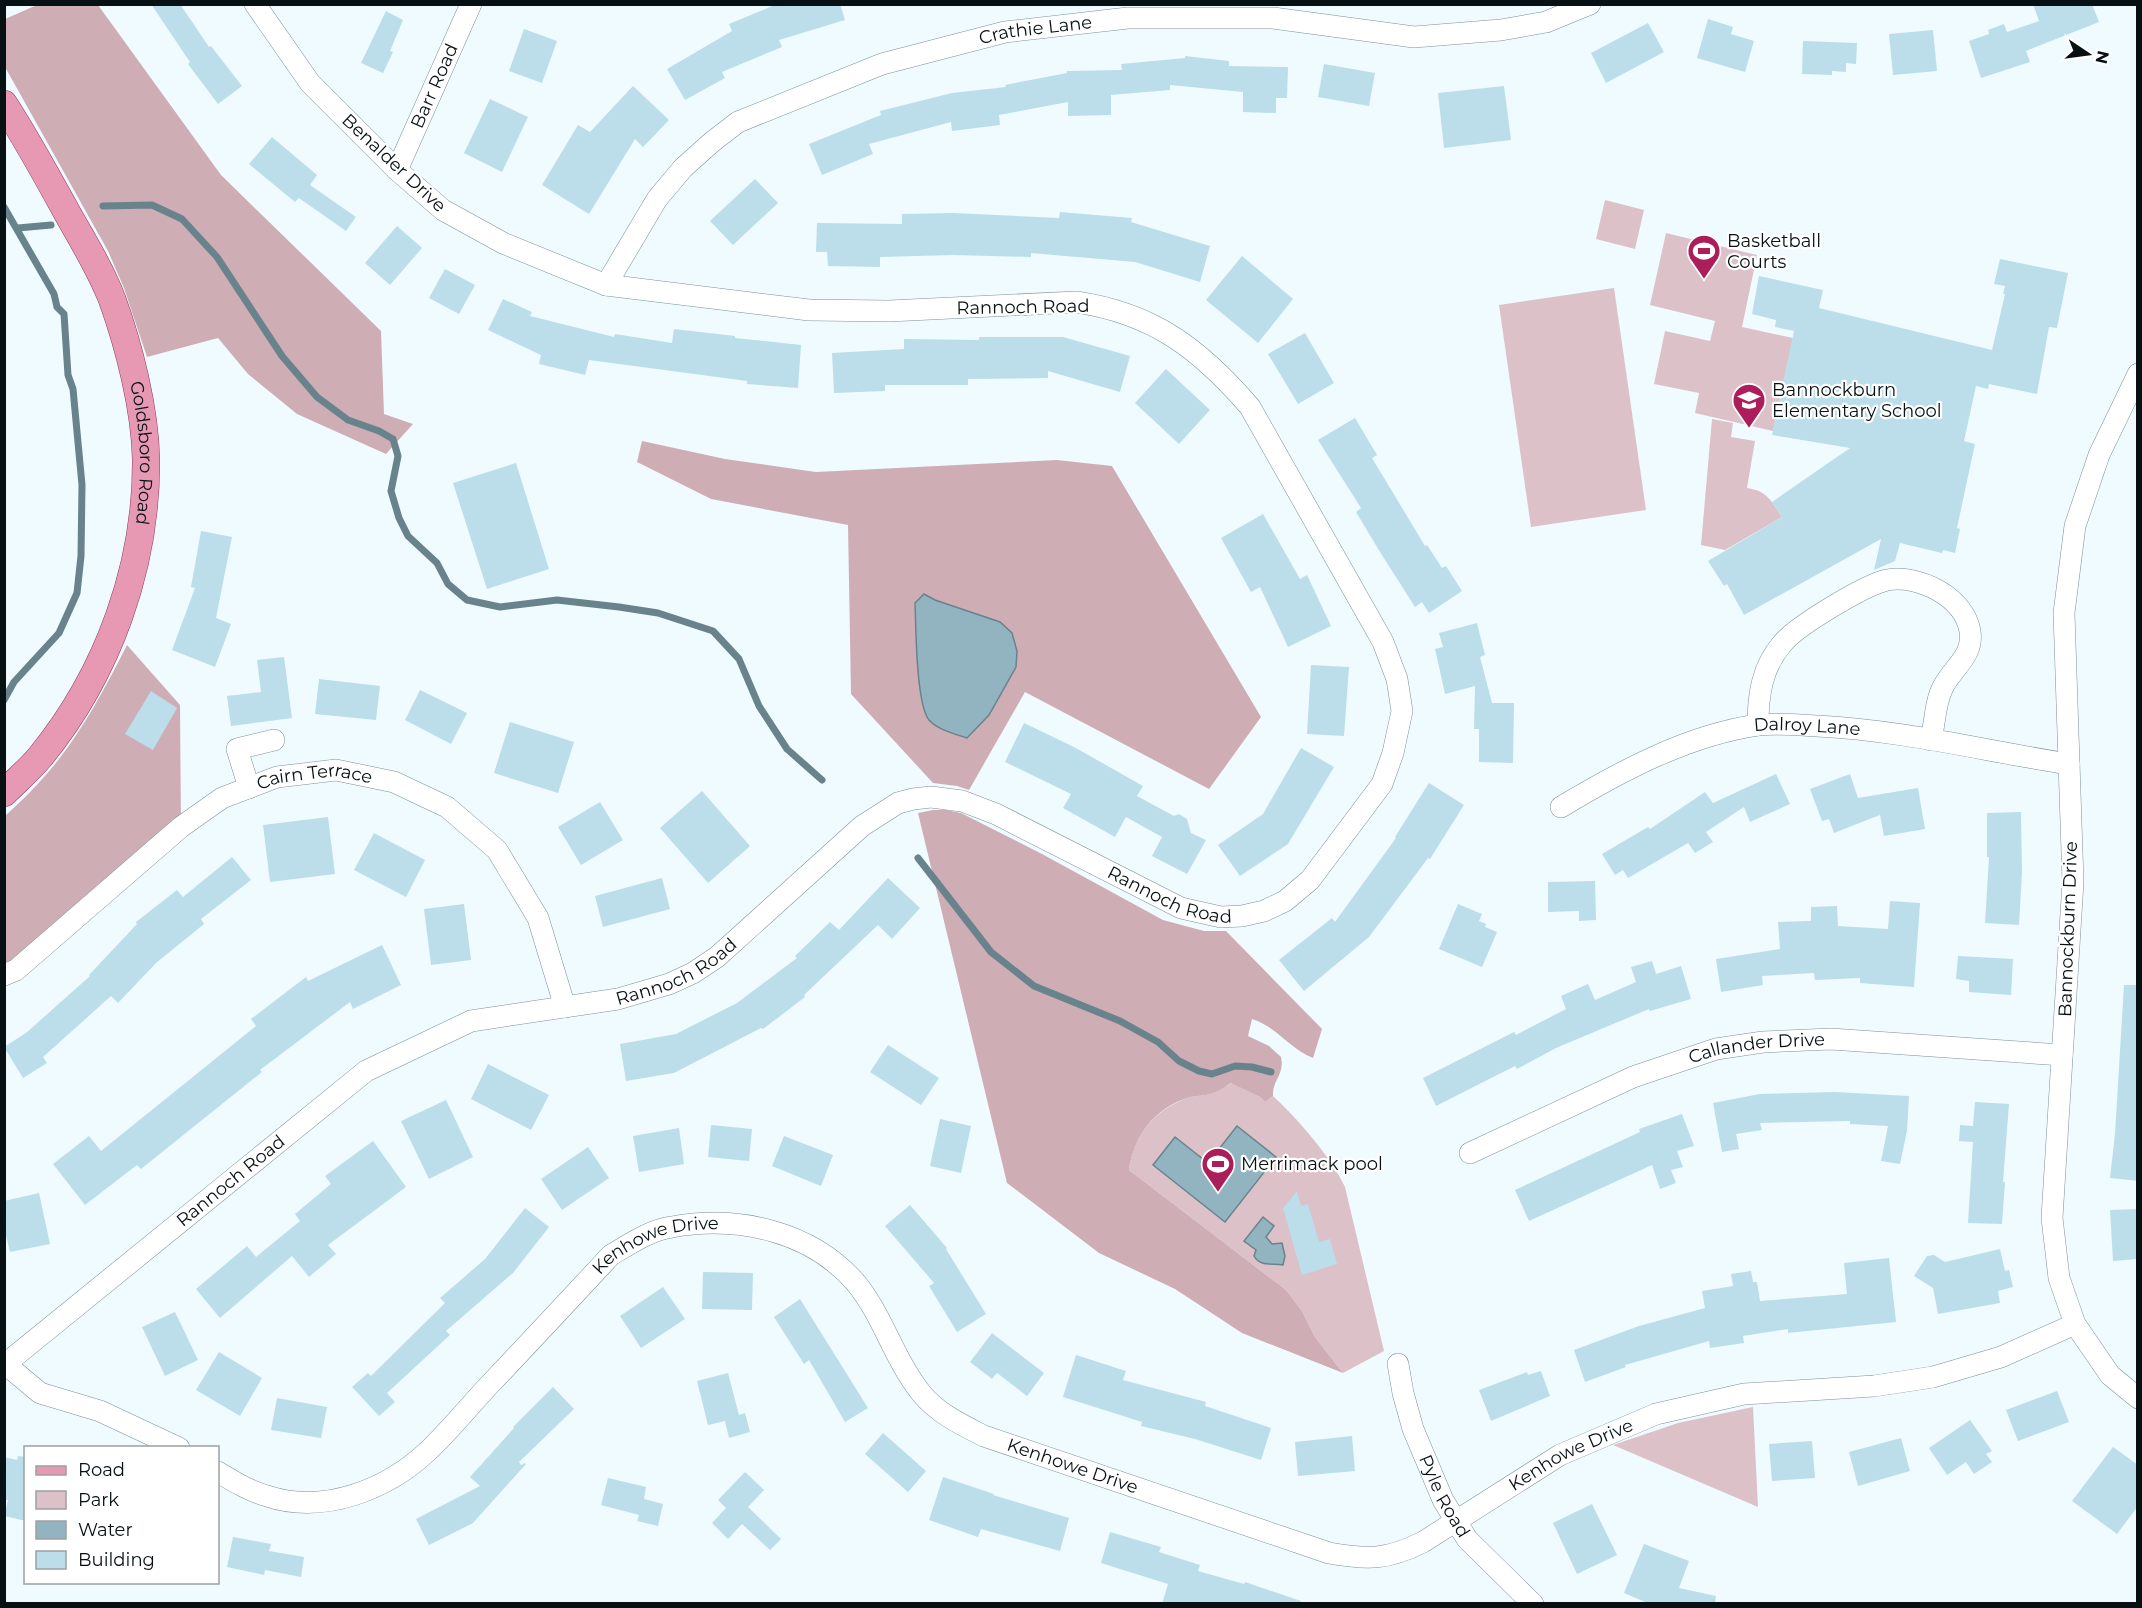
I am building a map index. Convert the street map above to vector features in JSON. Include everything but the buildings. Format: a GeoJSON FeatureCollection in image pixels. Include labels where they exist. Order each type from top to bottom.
{"type":"FeatureCollection","features":[{"type":"Feature","properties":{"kind":"main road","name":"Goldsboro Road"},"geometry":{"type":"LineString","coordinates":[[4,104],[86,246],[111,296],[127,349],[142,418],[146,458],[139,540],[130,584],[114,631],[92,680],[66,722],[39,759],[4,793]]}},
{"type":"Feature","properties":{"kind":"street","name":"Benalder Drive"},"geometry":{"type":"LineString","coordinates":[[255,4],[310,83],[397,170],[443,210],[503,243],[606,285]]}},
{"type":"Feature","properties":{"kind":"street","name":"Barr Road"},"geometry":{"type":"LineString","coordinates":[[397,170],[471,4]]}},
{"type":"Feature","properties":{"kind":"street","name":"Crathie Lane"},"geometry":{"type":"LineString","coordinates":[[606,285],[657,199],[683,168],[712,142],[738,122],[882,64],[1005,32],[1128,18],[1273,18],[1414,37],[1512,28],[1546,22],[1590,4]]}},
{"type":"Feature","properties":{"kind":"street","name":"Rannoch Road"},"geometry":{"type":"LineString","coordinates":[[5,1364],[366,1071],[471,1021],[618,999],[669,984],[693,973],[717,957],[862,826],[898,803],[931,797],[962,801],[996,814],[1181,909],[1221,917],[1242,916],[1264,911],[1285,901],[1310,880],[1382,784],[1393,753],[1401,711],[1397,679],[1383,642],[1250,407],[1230,383],[1204,359],[1171,334],[1105,306],[1076,302],[889,311],[809,310],[606,285]]}},
{"type":"Feature","properties":{"kind":"street","name":"Bannockburn Drive"},"geometry":{"type":"LineString","coordinates":[[2138,374],[2098,455],[2075,526],[2064,613],[2073,882],[2052,1218],[2060,1278],[2075,1324],[2110,1375],[2138,1398]]}},
{"type":"Feature","properties":{"kind":"street"},"geometry":{"type":"LineString","coordinates":[[1758,725],[1758,699],[1762,681],[1775,654],[1789,636],[1807,622],[1873,585],[1898,579],[1924,585],[1946,595],[1962,611],[1970,632],[1968,652],[1941,694],[1931,740]]}},
{"type":"Feature","properties":{"kind":"street","name":"Dalroy Lane"},"geometry":{"type":"LineString","coordinates":[[1561,807],[1600,783],[1680,746],[1728,731],[1758,725],[1849,727],[2069,765]]}},
{"type":"Feature","properties":{"kind":"street"},"geometry":{"type":"LineString","coordinates":[[249,788],[237,749],[274,740]]}},
{"type":"Feature","properties":{"kind":"street","name":"Cairn Terrace"},"geometry":{"type":"LineString","coordinates":[[4,975],[16,970],[181,827],[222,798],[278,777],[336,770],[394,782],[447,807],[497,850],[538,918],[565,1007]]}},
{"type":"Feature","properties":{"kind":"street","name":"Callander Drive"},"geometry":{"type":"LineString","coordinates":[[1470,1153],[1633,1077],[1716,1049],[1763,1042],[1832,1039],[2062,1054]]}},
{"type":"Feature","properties":{"kind":"street","name":"Kenhowe Drive"},"geometry":{"type":"LineString","coordinates":[[219,1473],[247,1489],[268,1497],[318,1502],[356,1495],[392,1479],[429,1450],[611,1255],[638,1239],[671,1227],[720,1222],[774,1231],[793,1237],[823,1253],[856,1283],[871,1304],[905,1370],[922,1395],[952,1420],[984,1436],[1329,1553],[1358,1558],[1385,1557],[1405,1551],[1423,1542],[1560,1455],[1656,1414],[1744,1394],[1874,1386],[1933,1377],[2001,1357],[2075,1324]]}},
{"type":"Feature","properties":{"kind":"street"},"geometry":{"type":"LineString","coordinates":[[5,1364],[40,1393],[100,1412],[175,1446]]}},
{"type":"Feature","properties":{"kind":"street","name":"Pyle Road"},"geometry":{"type":"LineString","coordinates":[[1398,1364],[1402,1393],[1413,1429],[1443,1500],[1467,1539],[1533,1604]]}},
{"type":"Feature","properties":{"kind":"green space"},"geometry":{"type":"Polygon","coordinates":[[[1605,200],[1644,210],[1635,249],[1596,239],[1605,200]]]}},
{"type":"Feature","properties":{"kind":"green space"},"geometry":{"type":"Polygon","coordinates":[[[1666,233],[1757,255],[1742,327],[1793,338],[1773,431],[1695,413],[1699,393],[1654,384],[1665,331],[1710,341],[1715,321],[1650,305],[1666,233]]]}},
{"type":"Feature","properties":{"kind":"green space"},"geometry":{"type":"Polygon","coordinates":[[[1614,288],[1646,510],[1531,527],[1499,305],[1614,288]]]}},
{"type":"Feature","properties":{"kind":"green space"},"geometry":{"type":"Polygon","coordinates":[[[1712,419],[1733,423],[1731,437],[1755,441],[1747,488],[1764,494],[1782,517],[1725,550],[1701,545],[1712,419]]]}},
{"type":"Feature","properties":{"kind":"green space","name":"Merrimack pool"},"geometry":{"type":"Polygon","coordinates":[[[1232,1083],[1260,1097],[1265,1102],[1273,1096],[1313,1138],[1345,1187],[1384,1351],[1343,1373],[1315,1337],[1302,1311],[1286,1290],[1129,1170],[1141,1135],[1155,1117],[1175,1103],[1189,1097],[1206,1095],[1232,1083]]]}},
{"type":"Feature","properties":{"kind":"green space"},"geometry":{"type":"Polygon","coordinates":[[[1753,1407],[1758,1507],[1613,1445],[1678,1423],[1753,1407]]]}},
{"type":"Feature","properties":{"kind":"shaded area"},"geometry":{"type":"Polygon","coordinates":[[[37,5],[98,5],[221,175],[381,331],[384,414],[413,424],[386,454],[297,414],[248,374],[218,338],[147,357],[124,288],[108,251],[5,67],[5,19],[37,5]]]}},
{"type":"Feature","properties":{"kind":"shaded area"},"geometry":{"type":"Polygon","coordinates":[[[642,441],[725,459],[816,472],[1057,460],[1112,466],[1261,717],[1209,789],[1025,692],[969,790],[933,783],[851,694],[848,525],[711,499],[637,462],[642,441]]]}},
{"type":"Feature","properties":{"kind":"shaded area"},"geometry":{"type":"Polygon","coordinates":[[[127,645],[180,705],[181,827],[5,975],[5,816],[39,782],[68,747],[127,645]]]}},
{"type":"Feature","properties":{"kind":"shaded area"},"geometry":{"type":"Polygon","coordinates":[[[933,810],[961,813],[1163,920],[1204,931],[1226,931],[1322,1029],[1313,1058],[1297,1049],[1269,1027],[1252,1019],[1248,1036],[1269,1046],[1281,1057],[1280,1073],[1274,1086],[1273,1096],[1265,1102],[1260,1097],[1231,1083],[1213,1093],[1189,1097],[1175,1103],[1155,1117],[1141,1135],[1129,1170],[1286,1290],[1302,1311],[1315,1337],[1343,1373],[1242,1333],[1175,1289],[1099,1253],[1007,1183],[918,813],[933,810]]]}},
{"type":"Feature","properties":{"kind":"water"},"geometry":{"type":"Polygon","coordinates":[[[924,594],[935,600],[1000,622],[1012,633],[1017,651],[1016,667],[989,715],[967,738],[947,731],[929,720],[921,698],[915,603],[924,594]]]}},
{"type":"Feature","properties":{"kind":"water","name":"Merrimack pool"},"geometry":{"type":"Polygon","coordinates":[[[1237,1126],[1276,1157],[1225,1222],[1153,1165],[1175,1137],[1208,1163],[1237,1126]]]}},
{"type":"Feature","properties":{"kind":"water"},"geometry":{"type":"Polygon","coordinates":[[[1263,1217],[1274,1226],[1266,1237],[1272,1244],[1282,1243],[1285,1256],[1283,1265],[1260,1262],[1254,1256],[1256,1250],[1244,1241],[1263,1217]]]}},
{"type":"Feature","properties":{"kind":"waterway"},"geometry":{"type":"LineString","coordinates":[[103,206],[152,205],[182,219],[217,257],[282,356],[317,397],[348,420],[379,431],[393,439],[398,456],[391,491],[399,518],[408,536],[437,563],[448,584],[467,600],[500,607],[557,600],[619,607],[658,613],[713,631],[739,659],[759,706],[787,749],[822,780]]}},
{"type":"Feature","properties":{"kind":"waterway"},"geometry":{"type":"LineString","coordinates":[[4,207],[54,294],[57,307],[64,314],[68,375],[73,389],[82,485],[81,556],[77,593],[59,633],[14,682],[4,700]]}},
{"type":"Feature","properties":{"kind":"waterway"},"geometry":{"type":"LineString","coordinates":[[18,228],[51,225]]}},
{"type":"Feature","properties":{"kind":"waterway"},"geometry":{"type":"LineString","coordinates":[[918,858],[991,952],[1034,986],[1120,1021],[1158,1042],[1179,1061],[1199,1071],[1212,1074],[1235,1066],[1252,1067],[1271,1072]]}},
{"type":"Feature","properties":{"kind":"place","name":"Basketball Courts"},"geometry":{"type":"Point","coordinates":[1704,280]}},
{"type":"Feature","properties":{"kind":"place","name":"Bannockburn Elementary School"},"geometry":{"type":"Point","coordinates":[1749,429]}},
{"type":"Feature","properties":{"kind":"place","name":"Merrimack pool"},"geometry":{"type":"Point","coordinates":[1218,1193]}}]}
